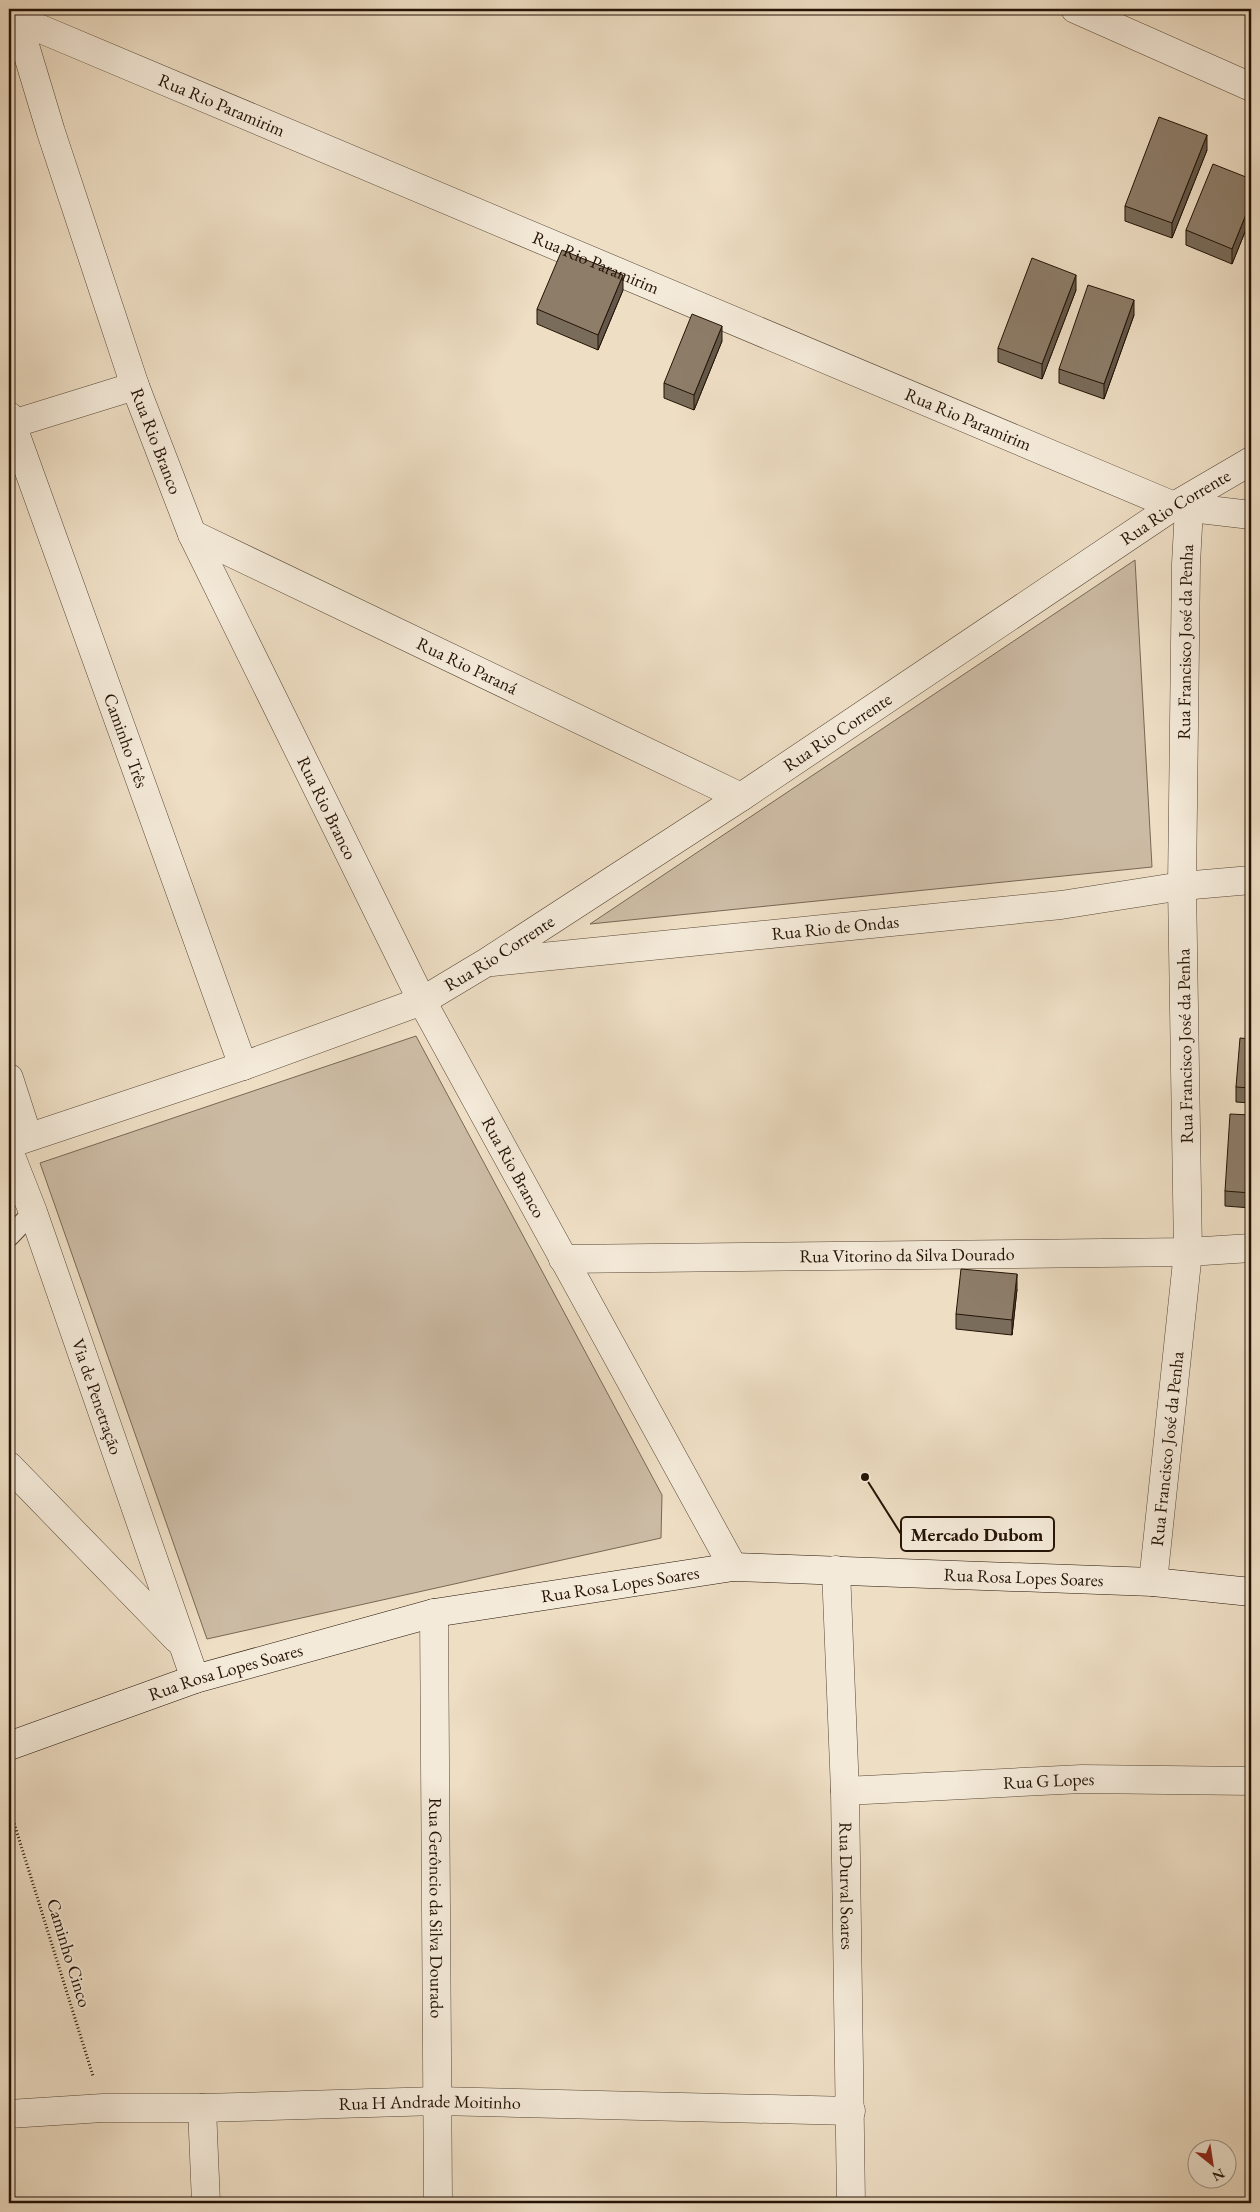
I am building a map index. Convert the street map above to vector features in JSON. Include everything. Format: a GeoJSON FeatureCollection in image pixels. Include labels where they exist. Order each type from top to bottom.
{"type":"FeatureCollection","features":[{"type":"Feature","properties":{"kind":"street"},"geometry":{"type":"LineString","coordinates":[[1076,9],[1251,87]]}},
{"type":"Feature","properties":{"kind":"street","name":"Rua Rio Branco"},"geometry":{"type":"LineString","coordinates":[[15,14],[51,132],[135,386],[192,534],[422,1001],[733,1567]]}},
{"type":"Feature","properties":{"kind":"street","name":"Rua Rio Paramirim"},"geometry":{"type":"LineString","coordinates":[[15,14],[1182,507],[1251,515]]}},
{"type":"Feature","properties":{"kind":"street"},"geometry":{"type":"LineString","coordinates":[[10,422],[135,386]]}},
{"type":"Feature","properties":{"kind":"street","name":"Caminho Três"},"geometry":{"type":"LineString","coordinates":[[10,422],[243,1066]]}},
{"type":"Feature","properties":{"kind":"street","name":"Rua Rio Corrente"},"geometry":{"type":"LineString","coordinates":[[15,1144],[243,1066],[422,1001],[487,962],[741,797],[1251,460]]}},
{"type":"Feature","properties":{"kind":"street","name":"Rua Francisco José da Penha"},"geometry":{"type":"LineString","coordinates":[[1153,1582],[1188,1252],[1182,886],[1186,564],[1182,507]]}},
{"type":"Feature","properties":{"kind":"street","name":"Rua Rio Paraná"},"geometry":{"type":"LineString","coordinates":[[192,534],[741,797]]}},
{"type":"Feature","properties":{"kind":"street","name":"Rua Rio de Ondas"},"geometry":{"type":"LineString","coordinates":[[487,962],[1061,905],[1182,886],[1251,880]]}},
{"type":"Feature","properties":{"kind":"street","name":"Via de Penetração"},"geometry":{"type":"LineString","coordinates":[[9,1078],[15,1144],[33,1212],[194,1679]]}},
{"type":"Feature","properties":{"kind":"street","name":"Rua Vitorino da Silva Dourado"},"geometry":{"type":"LineString","coordinates":[[563,1259],[1188,1252],[1251,1248]]}},
{"type":"Feature","properties":{"kind":"street","name":"Via de Penetração"},"geometry":{"type":"LineString","coordinates":[[9,1466],[183,1645]]}},
{"type":"Feature","properties":{"kind":"street","name":"Rua Rosa Lopes Soares"},"geometry":{"type":"LineString","coordinates":[[9,1746],[194,1679],[434,1613],[733,1567],[1153,1582],[1251,1592]]}},
{"type":"Feature","properties":{"kind":"street","name":"Rua Durval Soares"},"geometry":{"type":"LineString","coordinates":[[836,1570],[845,1791],[851,2203]]}},
{"type":"Feature","properties":{"kind":"street","name":"Rua Gerôncio da Silva Dourado"},"geometry":{"type":"LineString","coordinates":[[434,1613],[438,2203]]}},
{"type":"Feature","properties":{"kind":"street","name":"Rua G Lopes"},"geometry":{"type":"LineString","coordinates":[[845,1791],[1082,1779],[1251,1781]]}},
{"type":"Feature","properties":{"kind":"street","name":"Rua H Andrade Moitinho"},"geometry":{"type":"LineString","coordinates":[[9,2114],[103,2108],[202,2108],[437,2101],[850,2111]]}},
{"type":"Feature","properties":{"kind":"street"},"geometry":{"type":"LineString","coordinates":[[202,2108],[206,2203]]}},
{"type":"Feature","properties":{"kind":"lane"},"geometry":{"type":"LineString","coordinates":[[9,1237],[33,1212]]}},
{"type":"Feature","properties":{"kind":"path","name":"Caminho Cinco"},"geometry":{"type":"LineString","coordinates":[[9,1807],[103,2108]]}},
{"type":"Feature","properties":{"kind":"shaded area"},"geometry":{"type":"Polygon","coordinates":[[[1135,560],[1152,867],[590,924],[1135,560]]]}},
{"type":"Feature","properties":{"kind":"shaded area"},"geometry":{"type":"Polygon","coordinates":[[[416,1036],[662,1495],[661,1538],[207,1639],[40,1163],[416,1036]]]}},
{"type":"Feature","properties":{"kind":"building"},"geometry":{"type":"Polygon","coordinates":[[[1159,117],[1207,135],[1172,223],[1125,206],[1159,117]]]}},
{"type":"Feature","properties":{"kind":"building"},"geometry":{"type":"Polygon","coordinates":[[[1213,164],[1251,179],[1251,202],[1232,249],[1186,230],[1213,164]]]}},
{"type":"Feature","properties":{"kind":"building"},"geometry":{"type":"Polygon","coordinates":[[[562,250],[623,275],[598,335],[537,309],[562,250]]]}},
{"type":"Feature","properties":{"kind":"building"},"geometry":{"type":"Polygon","coordinates":[[[1032,258],[1076,275],[1042,364],[998,348],[1032,258]]]}},
{"type":"Feature","properties":{"kind":"building"},"geometry":{"type":"Polygon","coordinates":[[[1088,285],[1134,300],[1104,384],[1059,369],[1088,285]]]}},
{"type":"Feature","properties":{"kind":"building"},"geometry":{"type":"Polygon","coordinates":[[[692,314],[722,326],[694,395],[664,383],[692,314]]]}},
{"type":"Feature","properties":{"kind":"building"},"geometry":{"type":"Polygon","coordinates":[[[1251,535],[1251,603],[1248,603],[1251,535]]]}},
{"type":"Feature","properties":{"kind":"building"},"geometry":{"type":"Polygon","coordinates":[[[1240,1038],[1251,1039],[1251,1088],[1236,1087],[1240,1038]]]}},
{"type":"Feature","properties":{"kind":"building"},"geometry":{"type":"Polygon","coordinates":[[[1230,1114],[1251,1115],[1251,1193],[1225,1191],[1230,1114]]]}},
{"type":"Feature","properties":{"kind":"building"},"geometry":{"type":"Polygon","coordinates":[[[961,1269],[1017,1274],[1012,1320],[956,1314],[961,1269]]]}},
{"type":"Feature","properties":{"kind":"place","name":"Mercado Dubom"},"geometry":{"type":"Point","coordinates":[865,1477]}}]}
